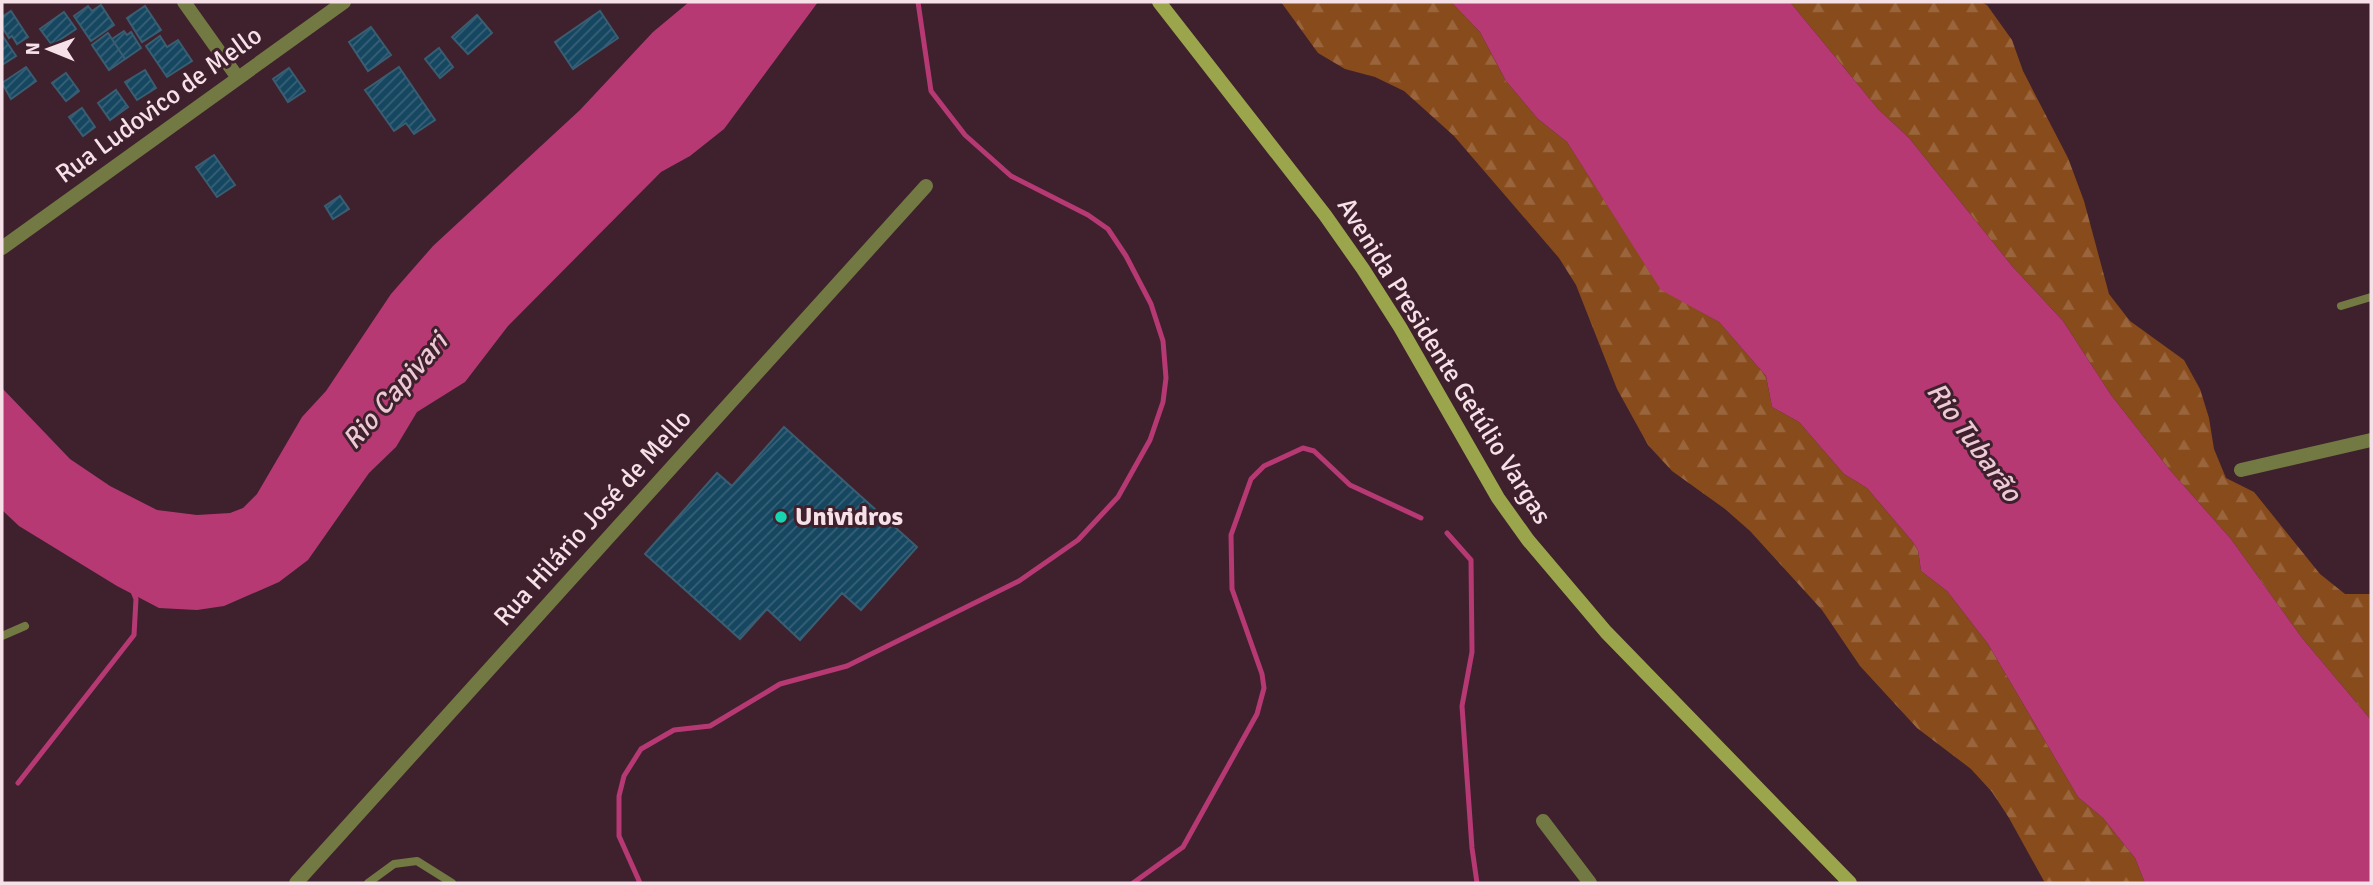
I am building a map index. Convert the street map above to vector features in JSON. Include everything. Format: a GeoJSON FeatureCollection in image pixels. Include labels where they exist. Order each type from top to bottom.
{"type":"FeatureCollection","features":[{"type":"Feature","properties":{"kind":"main road","name":"Avenida Presidente Getúlio Vargas"},"geometry":{"type":"LineString","coordinates":[[1159,2],[1325,215],[1355,258],[1400,327],[1498,498],[1528,540],[1606,632],[1850,883]]}},
{"type":"Feature","properties":{"kind":"street"},"geometry":{"type":"LineString","coordinates":[[184,2],[239,78]]}},
{"type":"Feature","properties":{"kind":"street","name":"Rua Ludovico de Mello"},"geometry":{"type":"LineString","coordinates":[[2,248],[344,2]]}},
{"type":"Feature","properties":{"kind":"street","name":"Rua Hilário José de Mello"},"geometry":{"type":"LineString","coordinates":[[304,881],[926,186]]}},
{"type":"Feature","properties":{"kind":"street"},"geometry":{"type":"LineString","coordinates":[[2241,470],[2371,440]]}},
{"type":"Feature","properties":{"kind":"street"},"geometry":{"type":"LineString","coordinates":[[1543,821],[1590,883]]}},
{"type":"Feature","properties":{"kind":"lane"},"geometry":{"type":"LineString","coordinates":[[2341,306],[2371,297]]}},
{"type":"Feature","properties":{"kind":"lane"},"geometry":{"type":"LineString","coordinates":[[2,636],[25,626]]}},
{"type":"Feature","properties":{"kind":"lane"},"geometry":{"type":"LineString","coordinates":[[368,883],[394,864],[417,861],[452,883]]}},
{"type":"Feature","properties":{"kind":"green space"},"geometry":{"type":"Polygon","coordinates":[[[1281,2],[1451,2],[1480,32],[1506,81],[1538,119],[1567,142],[1661,289],[1719,322],[1766,376],[1772,407],[1799,422],[1844,474],[1867,488],[1912,541],[1918,550],[1921,571],[1947,591],[1988,644],[2078,797],[2103,818],[2135,858],[2145,883],[2045,883],[1992,792],[1971,769],[1917,728],[1860,666],[1822,610],[1750,531],[1725,509],[1672,471],[1648,445],[1617,389],[1576,285],[1559,258],[1454,136],[1404,91],[1375,77],[1345,69],[1318,53],[1281,2]]]}},
{"type":"Feature","properties":{"kind":"green space"},"geometry":{"type":"Polygon","coordinates":[[[1790,2],[1980,2],[1987,5],[2012,40],[2023,71],[2068,158],[2084,201],[2109,294],[2130,321],[2184,360],[2200,389],[2209,418],[2214,449],[2226,478],[2254,492],[2320,574],[2345,594],[2371,594],[2371,720],[2302,638],[2231,539],[2169,469],[2111,395],[2063,321],[2012,266],[1909,138],[1878,109],[1790,2]]]}},
{"type":"Feature","properties":{"kind":"water","name":"Rio Capivari"},"geometry":{"type":"Polygon","coordinates":[[[689,2],[818,2],[724,129],[690,156],[661,172],[508,326],[465,382],[417,412],[396,447],[369,473],[308,560],[279,582],[224,606],[197,610],[159,608],[117,586],[19,526],[2,510],[2,388],[70,459],[110,486],[157,510],[197,515],[230,513],[243,508],[257,494],[302,417],[326,391],[391,294],[433,246],[580,110],[653,32],[689,2]]]}},
{"type":"Feature","properties":{"kind":"water","name":"Rio Tubarão"},"geometry":{"type":"Polygon","coordinates":[[[1451,2],[1790,2],[1878,109],[1909,138],[2012,266],[2063,321],[2111,395],[2169,469],[2231,539],[2302,638],[2371,720],[2371,883],[2145,883],[2135,858],[2103,818],[2078,797],[1988,644],[1947,591],[1921,571],[1918,550],[1912,541],[1867,488],[1844,474],[1799,422],[1772,407],[1766,376],[1719,322],[1661,290],[1567,142],[1538,119],[1506,81],[1480,32],[1451,2]]]}},
{"type":"Feature","properties":{"kind":"building"},"geometry":{"type":"Polygon","coordinates":[[[101,5],[114,25],[91,41],[74,16],[88,6],[92,11],[101,5]]]}},
{"type":"Feature","properties":{"kind":"building"},"geometry":{"type":"Polygon","coordinates":[[[145,6],[161,30],[142,42],[127,18],[145,6]]]}},
{"type":"Feature","properties":{"kind":"building"},"geometry":{"type":"Polygon","coordinates":[[[11,11],[28,37],[17,44],[2,27],[2,17],[11,11]]]}},
{"type":"Feature","properties":{"kind":"building"},"geometry":{"type":"Polygon","coordinates":[[[600,11],[618,38],[573,69],[555,42],[600,11]]]}},
{"type":"Feature","properties":{"kind":"building"},"geometry":{"type":"Polygon","coordinates":[[[64,12],[76,29],[52,45],[40,29],[64,12]]]}},
{"type":"Feature","properties":{"kind":"building"},"geometry":{"type":"Polygon","coordinates":[[[477,15],[492,33],[468,54],[452,37],[477,15]]]}},
{"type":"Feature","properties":{"kind":"building"},"geometry":{"type":"Polygon","coordinates":[[[371,27],[391,55],[368,71],[349,42],[371,27]]]}},
{"type":"Feature","properties":{"kind":"building"},"geometry":{"type":"Polygon","coordinates":[[[124,31],[127,35],[131,32],[141,48],[125,59],[112,39],[124,31]]]}},
{"type":"Feature","properties":{"kind":"building"},"geometry":{"type":"Polygon","coordinates":[[[108,33],[125,59],[109,70],[92,45],[108,33]]]}},
{"type":"Feature","properties":{"kind":"building"},"geometry":{"type":"Polygon","coordinates":[[[2,35],[16,56],[2,65],[2,35]]]}},
{"type":"Feature","properties":{"kind":"building"},"geometry":{"type":"Polygon","coordinates":[[[160,36],[167,47],[178,40],[192,61],[167,77],[146,46],[160,36]]]}},
{"type":"Feature","properties":{"kind":"building"},"geometry":{"type":"Polygon","coordinates":[[[439,48],[453,67],[440,78],[425,59],[439,48]]]}},
{"type":"Feature","properties":{"kind":"building"},"geometry":{"type":"Polygon","coordinates":[[[26,67],[36,81],[11,99],[2,83],[26,67]]]}},
{"type":"Feature","properties":{"kind":"building"},"geometry":{"type":"Polygon","coordinates":[[[399,67],[435,120],[414,134],[406,123],[394,131],[365,90],[399,67]]]}},
{"type":"Feature","properties":{"kind":"building"},"geometry":{"type":"Polygon","coordinates":[[[289,68],[305,91],[288,102],[273,79],[289,68]]]}},
{"type":"Feature","properties":{"kind":"building"},"geometry":{"type":"Polygon","coordinates":[[[145,70],[156,88],[137,100],[125,82],[145,70]]]}},
{"type":"Feature","properties":{"kind":"building"},"geometry":{"type":"Polygon","coordinates":[[[66,73],[79,91],[66,101],[52,83],[66,73]]]}},
{"type":"Feature","properties":{"kind":"building"},"geometry":{"type":"Polygon","coordinates":[[[116,90],[128,107],[110,120],[98,103],[116,90]]]}},
{"type":"Feature","properties":{"kind":"building"},"geometry":{"type":"Polygon","coordinates":[[[82,108],[95,127],[83,136],[69,117],[82,108]]]}},
{"type":"Feature","properties":{"kind":"building"},"geometry":{"type":"Polygon","coordinates":[[[214,155],[235,185],[217,197],[196,167],[214,155]]]}},
{"type":"Feature","properties":{"kind":"building"},"geometry":{"type":"Polygon","coordinates":[[[340,196],[349,209],[333,219],[325,206],[340,196]]]}},
{"type":"Feature","properties":{"kind":"building","name":"Unividros"},"geometry":{"type":"Polygon","coordinates":[[[784,427],[917,547],[861,610],[842,593],[800,640],[767,609],[740,639],[645,554],[717,473],[732,486],[784,427]]]}},
{"type":"Feature","properties":{"kind":"waterway"},"geometry":{"type":"LineString","coordinates":[[640,883],[619,836],[619,796],[624,776],[641,749],[674,730],[710,726],[780,684],[847,666],[1019,581],[1078,540],[1118,497],[1150,440],[1163,402],[1166,378],[1163,341],[1151,304],[1126,256],[1108,229],[1088,215],[1011,176],[965,135],[931,91],[918,2]]}},
{"type":"Feature","properties":{"kind":"waterway"},"geometry":{"type":"LineString","coordinates":[[1133,883],[1183,847],[1257,714],[1264,688],[1262,674],[1232,589],[1231,535],[1251,479],[1264,466],[1303,448],[1314,451],[1350,485],[1421,518]]}},
{"type":"Feature","properties":{"kind":"waterway"},"geometry":{"type":"LineString","coordinates":[[1447,533],[1471,560],[1472,652],[1462,706],[1477,883]]}},
{"type":"Feature","properties":{"kind":"waterway"},"geometry":{"type":"LineString","coordinates":[[18,783],[134,635],[136,599],[132,589]]}},
{"type":"Feature","properties":{"kind":"place","name":"Unividros"},"geometry":{"type":"Point","coordinates":[781,517]}}]}
